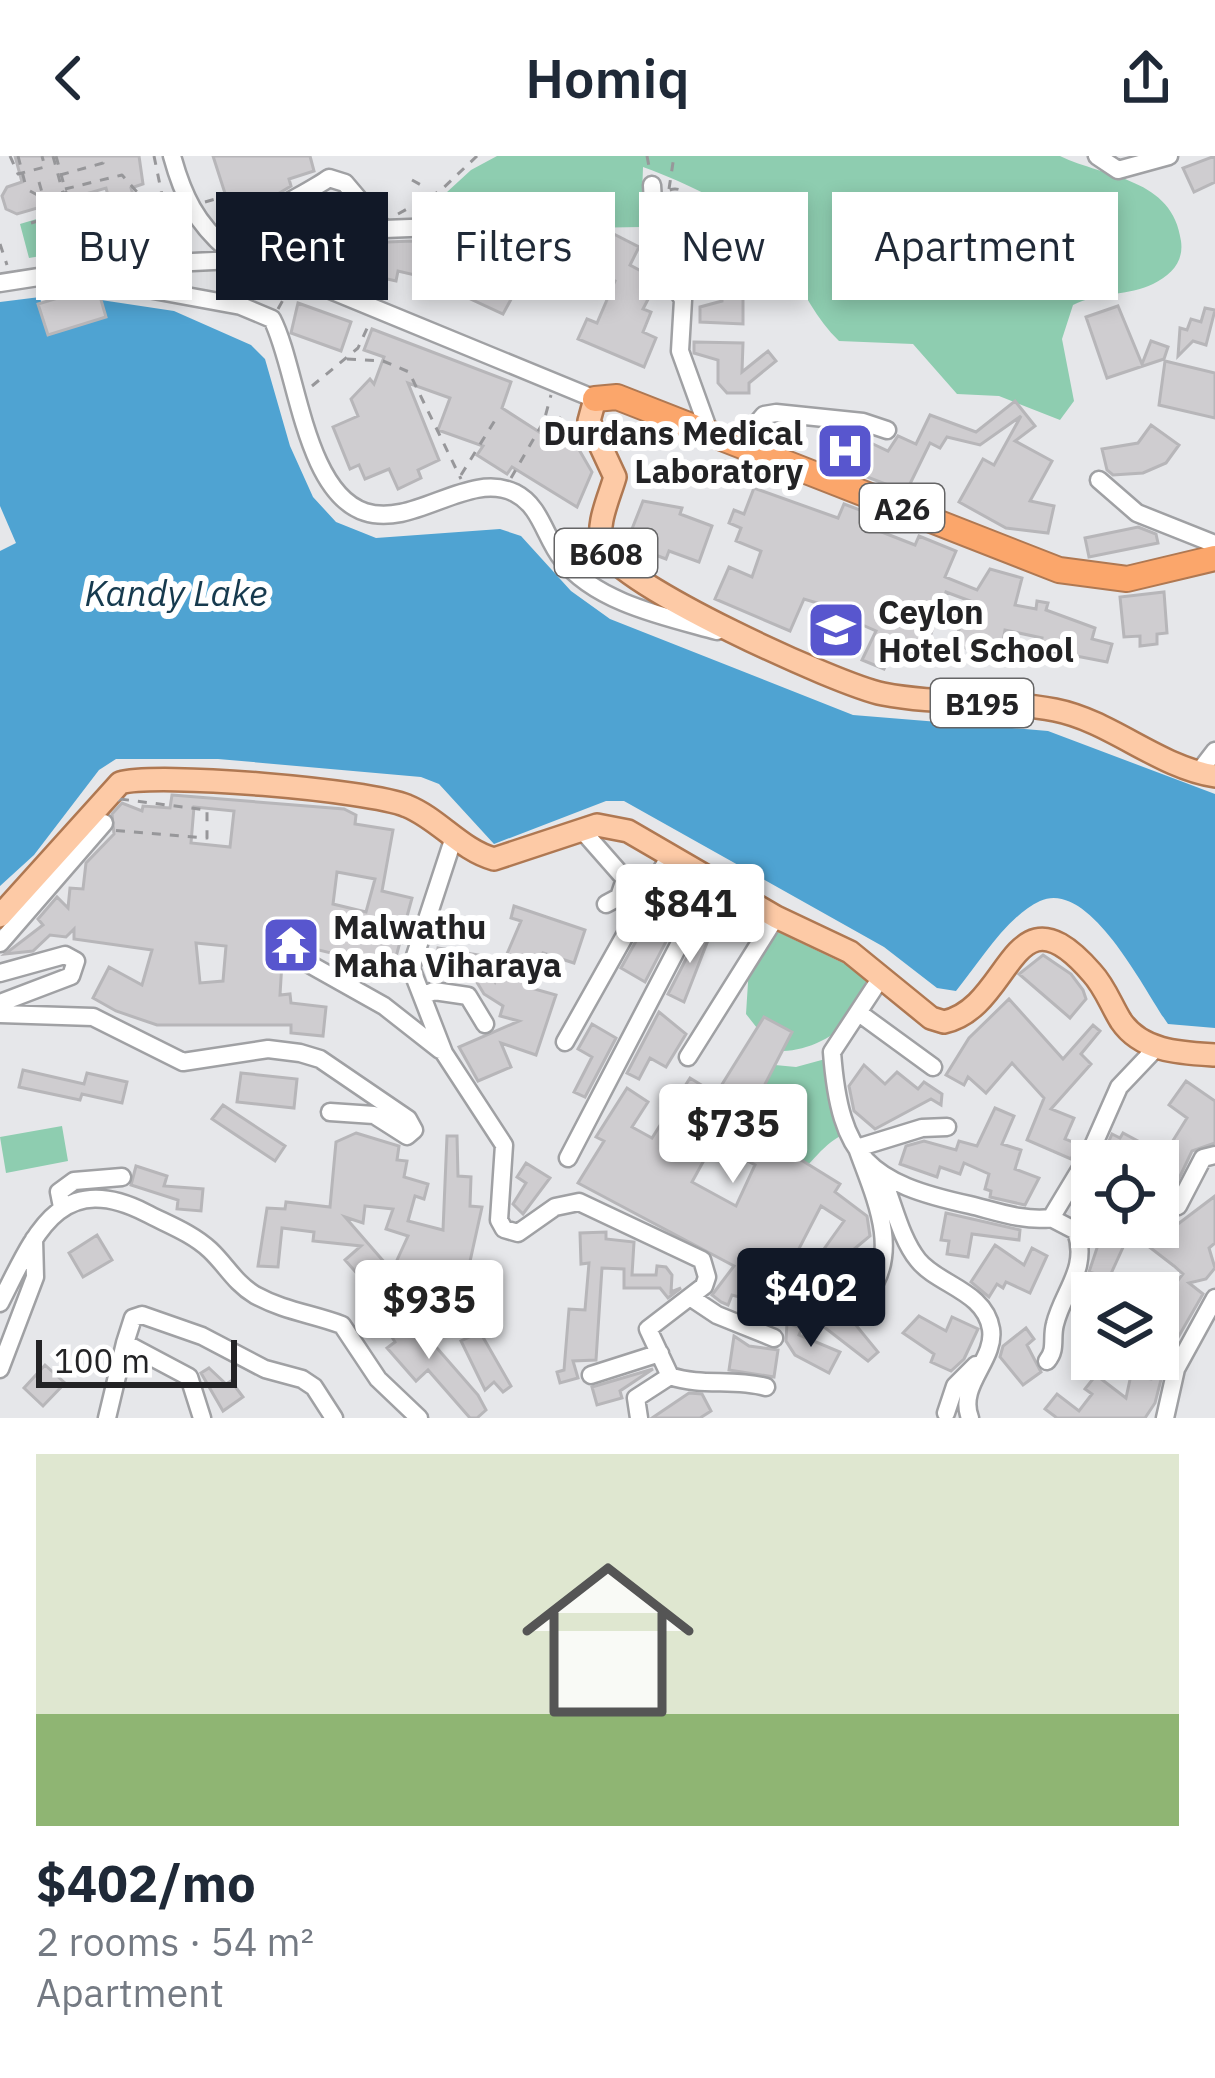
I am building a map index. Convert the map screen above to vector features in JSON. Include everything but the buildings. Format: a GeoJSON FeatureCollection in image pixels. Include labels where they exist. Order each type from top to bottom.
{"type":"FeatureCollection","features":[{"type":"Feature","properties":{"kind":"highway","name":"A26"},"geometry":{"type":"LineString","coordinates":[[595,399],[617,397],[1071,573],[1127,579],[1215,558]]}},
{"type":"Feature","properties":{"kind":"main road","name":"B608"},"geometry":{"type":"LineString","coordinates":[[595,399],[589,421],[615,477],[600,530],[604,551],[624,570],[747,639]]}},
{"type":"Feature","properties":{"kind":"main road","name":"B195"},"geometry":{"type":"LineString","coordinates":[[747,639],[853,686],[887,695],[1058,710],[1206,774]]}},
{"type":"Feature","properties":{"kind":"main road"},"geometry":{"type":"LineString","coordinates":[[0,916],[111,789],[132,779],[370,796],[423,814],[494,860],[538,849],[597,825],[628,831],[717,885],[850,952],[931,1018],[957,1019],[1028,944],[1051,937],[1096,977],[1128,1029],[1157,1047],[1215,1055]]}},
{"type":"Feature","properties":{"kind":"street"},"geometry":{"type":"LineString","coordinates":[[172,156],[184,192]]}},
{"type":"Feature","properties":{"kind":"street"},"geometry":{"type":"LineString","coordinates":[[1096,156],[1118,170],[1169,156]]}},
{"type":"Feature","properties":{"kind":"street"},"geometry":{"type":"LineString","coordinates":[[306,192],[329,178],[338,178],[351,192]]}},
{"type":"Feature","properties":{"kind":"street"},"geometry":{"type":"LineString","coordinates":[[660,188],[656,250],[683,300],[680,352],[710,434]]}},
{"type":"Feature","properties":{"kind":"street"},"geometry":{"type":"LineString","coordinates":[[192,211],[216,243]]}},
{"type":"Feature","properties":{"kind":"street"},"geometry":{"type":"LineString","coordinates":[[6,282],[36,277]]}},
{"type":"Feature","properties":{"kind":"street"},"geometry":{"type":"LineString","coordinates":[[192,297],[241,306],[272,320],[294,396],[329,476],[346,501],[363,512],[389,515],[462,486],[513,492],[531,503],[562,560],[590,585],[630,603],[747,639]]}},
{"type":"Feature","properties":{"kind":"street"},"geometry":{"type":"LineString","coordinates":[[363,300],[595,399]]}},
{"type":"Feature","properties":{"kind":"street"},"geometry":{"type":"LineString","coordinates":[[740,443],[764,415],[776,413],[863,422],[887,430]]}},
{"type":"Feature","properties":{"kind":"street"},"geometry":{"type":"LineString","coordinates":[[1100,480],[1137,513],[1215,544]]}},
{"type":"Feature","properties":{"kind":"street"},"geometry":{"type":"LineString","coordinates":[[1206,774],[1215,751]]}},
{"type":"Feature","properties":{"kind":"street"},"geometry":{"type":"LineString","coordinates":[[0,943],[104,823]]}},
{"type":"Feature","properties":{"kind":"street"},"geometry":{"type":"LineString","coordinates":[[581,829],[626,879],[619,897],[606,904]]}},
{"type":"Feature","properties":{"kind":"street"},"geometry":{"type":"LineString","coordinates":[[454,837],[411,968],[444,1053],[505,1145],[507,1171],[498,1207],[504,1229],[526,1231],[555,1207],[569,1202],[596,1207],[702,1260],[707,1277],[690,1297],[653,1320],[649,1339],[670,1376],[690,1383],[740,1380],[766,1387]]}},
{"type":"Feature","properties":{"kind":"street"},"geometry":{"type":"LineString","coordinates":[[566,1042],[669,857]]}},
{"type":"Feature","properties":{"kind":"street"},"geometry":{"type":"LineString","coordinates":[[568,1158],[686,931],[717,885]]}},
{"type":"Feature","properties":{"kind":"street"},"geometry":{"type":"LineString","coordinates":[[688,1057],[776,917]]}},
{"type":"Feature","properties":{"kind":"street"},"geometry":{"type":"LineString","coordinates":[[0,973],[65,955],[76,961],[71,976],[0,1003]]}},
{"type":"Feature","properties":{"kind":"street"},"geometry":{"type":"LineString","coordinates":[[296,956],[384,1006],[444,1053]]}},
{"type":"Feature","properties":{"kind":"street"},"geometry":{"type":"LineString","coordinates":[[805,1264],[859,1297],[876,1283],[885,1250],[835,1088],[832,1052],[880,980]]}},
{"type":"Feature","properties":{"kind":"street"},"geometry":{"type":"LineString","coordinates":[[422,996],[434,991],[468,996],[485,1024]]}},
{"type":"Feature","properties":{"kind":"street"},"geometry":{"type":"LineString","coordinates":[[859,1013],[933,1067]]}},
{"type":"Feature","properties":{"kind":"street"},"geometry":{"type":"LineString","coordinates":[[0,1014],[93,1017],[183,1061],[268,1049],[299,1053],[336,1070],[408,1119],[414,1130],[407,1136],[374,1115],[330,1112]]}},
{"type":"Feature","properties":{"kind":"street"},"geometry":{"type":"LineString","coordinates":[[1052,1218],[1119,1088],[1157,1047]]}},
{"type":"Feature","properties":{"kind":"street"},"geometry":{"type":"LineString","coordinates":[[857,1148],[922,1128],[947,1127]]}},
{"type":"Feature","properties":{"kind":"street"},"geometry":{"type":"LineString","coordinates":[[857,1148],[884,1182],[919,1262],[973,1300],[991,1326],[967,1395],[970,1418]]}},
{"type":"Feature","properties":{"kind":"street"},"geometry":{"type":"LineString","coordinates":[[1179,1204],[1204,1158],[1215,1155]]}},
{"type":"Feature","properties":{"kind":"street"},"geometry":{"type":"LineString","coordinates":[[62,1207],[63,1187],[122,1178]]}},
{"type":"Feature","properties":{"kind":"street"},"geometry":{"type":"LineString","coordinates":[[884,1182],[954,1202],[1052,1218],[1076,1231],[1075,1284],[1057,1317],[1054,1354],[1047,1361]]}},
{"type":"Feature","properties":{"kind":"street"},"geometry":{"type":"LineString","coordinates":[[0,1303],[34,1238],[62,1207],[94,1197],[126,1203],[189,1235],[254,1294],[301,1316],[342,1325],[378,1379],[419,1418]]}},
{"type":"Feature","properties":{"kind":"street"},"geometry":{"type":"LineString","coordinates":[[0,1369],[35,1277],[34,1238]]}},
{"type":"Feature","properties":{"kind":"street"},"geometry":{"type":"LineString","coordinates":[[690,1297],[717,1315],[774,1338]]}},
{"type":"Feature","properties":{"kind":"street"},"geometry":{"type":"LineString","coordinates":[[1165,1418],[1176,1369],[1215,1298]]}},
{"type":"Feature","properties":{"kind":"street"},"geometry":{"type":"LineString","coordinates":[[107,1418],[133,1318],[142,1315],[202,1336],[252,1364],[302,1379],[314,1387],[334,1418]]}},
{"type":"Feature","properties":{"kind":"street"},"geometry":{"type":"LineString","coordinates":[[125,1342],[189,1377],[202,1418]]}},
{"type":"Feature","properties":{"kind":"street"},"geometry":{"type":"LineString","coordinates":[[590,1375],[660,1353]]}},
{"type":"Feature","properties":{"kind":"street"},"geometry":{"type":"LineString","coordinates":[[946,1413],[959,1379],[980,1362]]}},
{"type":"Feature","properties":{"kind":"street"},"geometry":{"type":"LineString","coordinates":[[639,1418],[636,1397],[670,1376]]}},
{"type":"Feature","properties":{"kind":"path"},"geometry":{"type":"LineString","coordinates":[[10,156],[15,172],[23,173],[45,167],[42,156]]}},
{"type":"Feature","properties":{"kind":"path"},"geometry":{"type":"LineString","coordinates":[[18,156],[28,189],[36,194]]}},
{"type":"Feature","properties":{"kind":"path"},"geometry":{"type":"LineString","coordinates":[[54,156],[61,192]]}},
{"type":"Feature","properties":{"kind":"path"},"geometry":{"type":"LineString","coordinates":[[54,156],[61,192]]}},
{"type":"Feature","properties":{"kind":"path"},"geometry":{"type":"LineString","coordinates":[[58,176],[103,164],[101,156]]}},
{"type":"Feature","properties":{"kind":"path"},"geometry":{"type":"LineString","coordinates":[[154,156],[160,192]]}},
{"type":"Feature","properties":{"kind":"path"},"geometry":{"type":"LineString","coordinates":[[434,192],[477,156]]}},
{"type":"Feature","properties":{"kind":"path"},"geometry":{"type":"LineString","coordinates":[[660,188],[678,189],[690,198],[690,208],[680,218],[662,212],[660,188],[674,156]]}},
{"type":"Feature","properties":{"kind":"path"},"geometry":{"type":"LineString","coordinates":[[67,192],[122,175],[125,184],[134,182],[137,192]]}},
{"type":"Feature","properties":{"kind":"path"},"geometry":{"type":"LineString","coordinates":[[412,180],[421,185],[421,192]]}},
{"type":"Feature","properties":{"kind":"path"},"geometry":{"type":"LineString","coordinates":[[39,182],[42,192]]}},
{"type":"Feature","properties":{"kind":"path"},"geometry":{"type":"LineString","coordinates":[[401,210],[412,206]]}},
{"type":"Feature","properties":{"kind":"path"},"geometry":{"type":"LineString","coordinates":[[32,223],[36,222]]}},
{"type":"Feature","properties":{"kind":"path"},"geometry":{"type":"LineString","coordinates":[[0,244],[6,282]]}},
{"type":"Feature","properties":{"kind":"path"},"geometry":{"type":"LineString","coordinates":[[272,320],[283,300]]}},
{"type":"Feature","properties":{"kind":"path"},"geometry":{"type":"LineString","coordinates":[[294,396],[347,358],[375,305]]}},
{"type":"Feature","properties":{"kind":"path"},"geometry":{"type":"LineString","coordinates":[[347,358],[383,361],[410,372],[462,486]]}},
{"type":"Feature","properties":{"kind":"path"},"geometry":{"type":"LineString","coordinates":[[513,492],[511,478],[544,421],[556,379]]}},
{"type":"Feature","properties":{"kind":"path"},"geometry":{"type":"LineString","coordinates":[[462,486],[497,417]]}},
{"type":"Feature","properties":{"kind":"path"},"geometry":{"type":"LineString","coordinates":[[115,800],[209,814],[203,841],[115,832],[104,823],[104,808],[115,800]]}},
{"type":"Feature","properties":{"kind":"green space"},"geometry":{"type":"Polygon","coordinates":[[[497,156],[1060,156],[1151,192],[1175,220],[1181,249],[1175,267],[1165,276],[1118,294],[1118,192],[832,192],[832,300],[1087,300],[1073,305],[1062,339],[1074,401],[1060,420],[999,396],[957,394],[913,344],[839,341],[808,300],[808,192],[700,192],[643,167],[639,227],[615,227],[615,192],[447,192],[471,170],[497,156]]]}},
{"type":"Feature","properties":{"kind":"green space"},"geometry":{"type":"Polygon","coordinates":[[[36,219],[36,257],[29,258],[20,224],[36,219]]]}},
{"type":"Feature","properties":{"kind":"green space"},"geometry":{"type":"Polygon","coordinates":[[[774,930],[866,974],[861,1004],[852,1017],[813,1045],[783,1051],[792,1032],[764,1017],[757,1028],[746,1014],[749,967],[774,930]]]}},
{"type":"Feature","properties":{"kind":"green space"},"geometry":{"type":"Polygon","coordinates":[[[829,1058],[844,1134],[784,1185],[804,1147],[749,1115],[775,1065],[796,1067],[829,1058]]]}},
{"type":"Feature","properties":{"kind":"green space"},"geometry":{"type":"Polygon","coordinates":[[[62,1126],[68,1161],[6,1173],[0,1137],[62,1126]]]}},
{"type":"Feature","properties":{"kind":"water","name":"Kandy Lake"},"geometry":{"type":"Polygon","coordinates":[[[41,300],[48,335],[106,317],[101,300],[174,311],[251,345],[265,359],[290,446],[313,497],[336,522],[376,538],[500,529],[521,536],[571,591],[610,619],[853,715],[1048,731],[1215,794],[1215,1028],[1168,1024],[1096,921],[1059,898],[1040,901],[1016,918],[956,991],[937,988],[884,947],[624,801],[606,801],[494,844],[439,784],[421,777],[218,759],[116,759],[99,770],[34,855],[0,886],[0,551],[16,543],[0,506],[0,302],[41,300]]]}},
{"type":"Feature","properties":{"kind":"place","name":"Durdans Medical Laboratory"},"geometry":{"type":"Point","coordinates":[845,451]}},
{"type":"Feature","properties":{"kind":"place","name":"Ceylon Hotel School"},"geometry":{"type":"Point","coordinates":[836,630]}},
{"type":"Feature","properties":{"kind":"place","name":"Malwathu Maha Viharaya"},"geometry":{"type":"Point","coordinates":[291,945]}}]}
